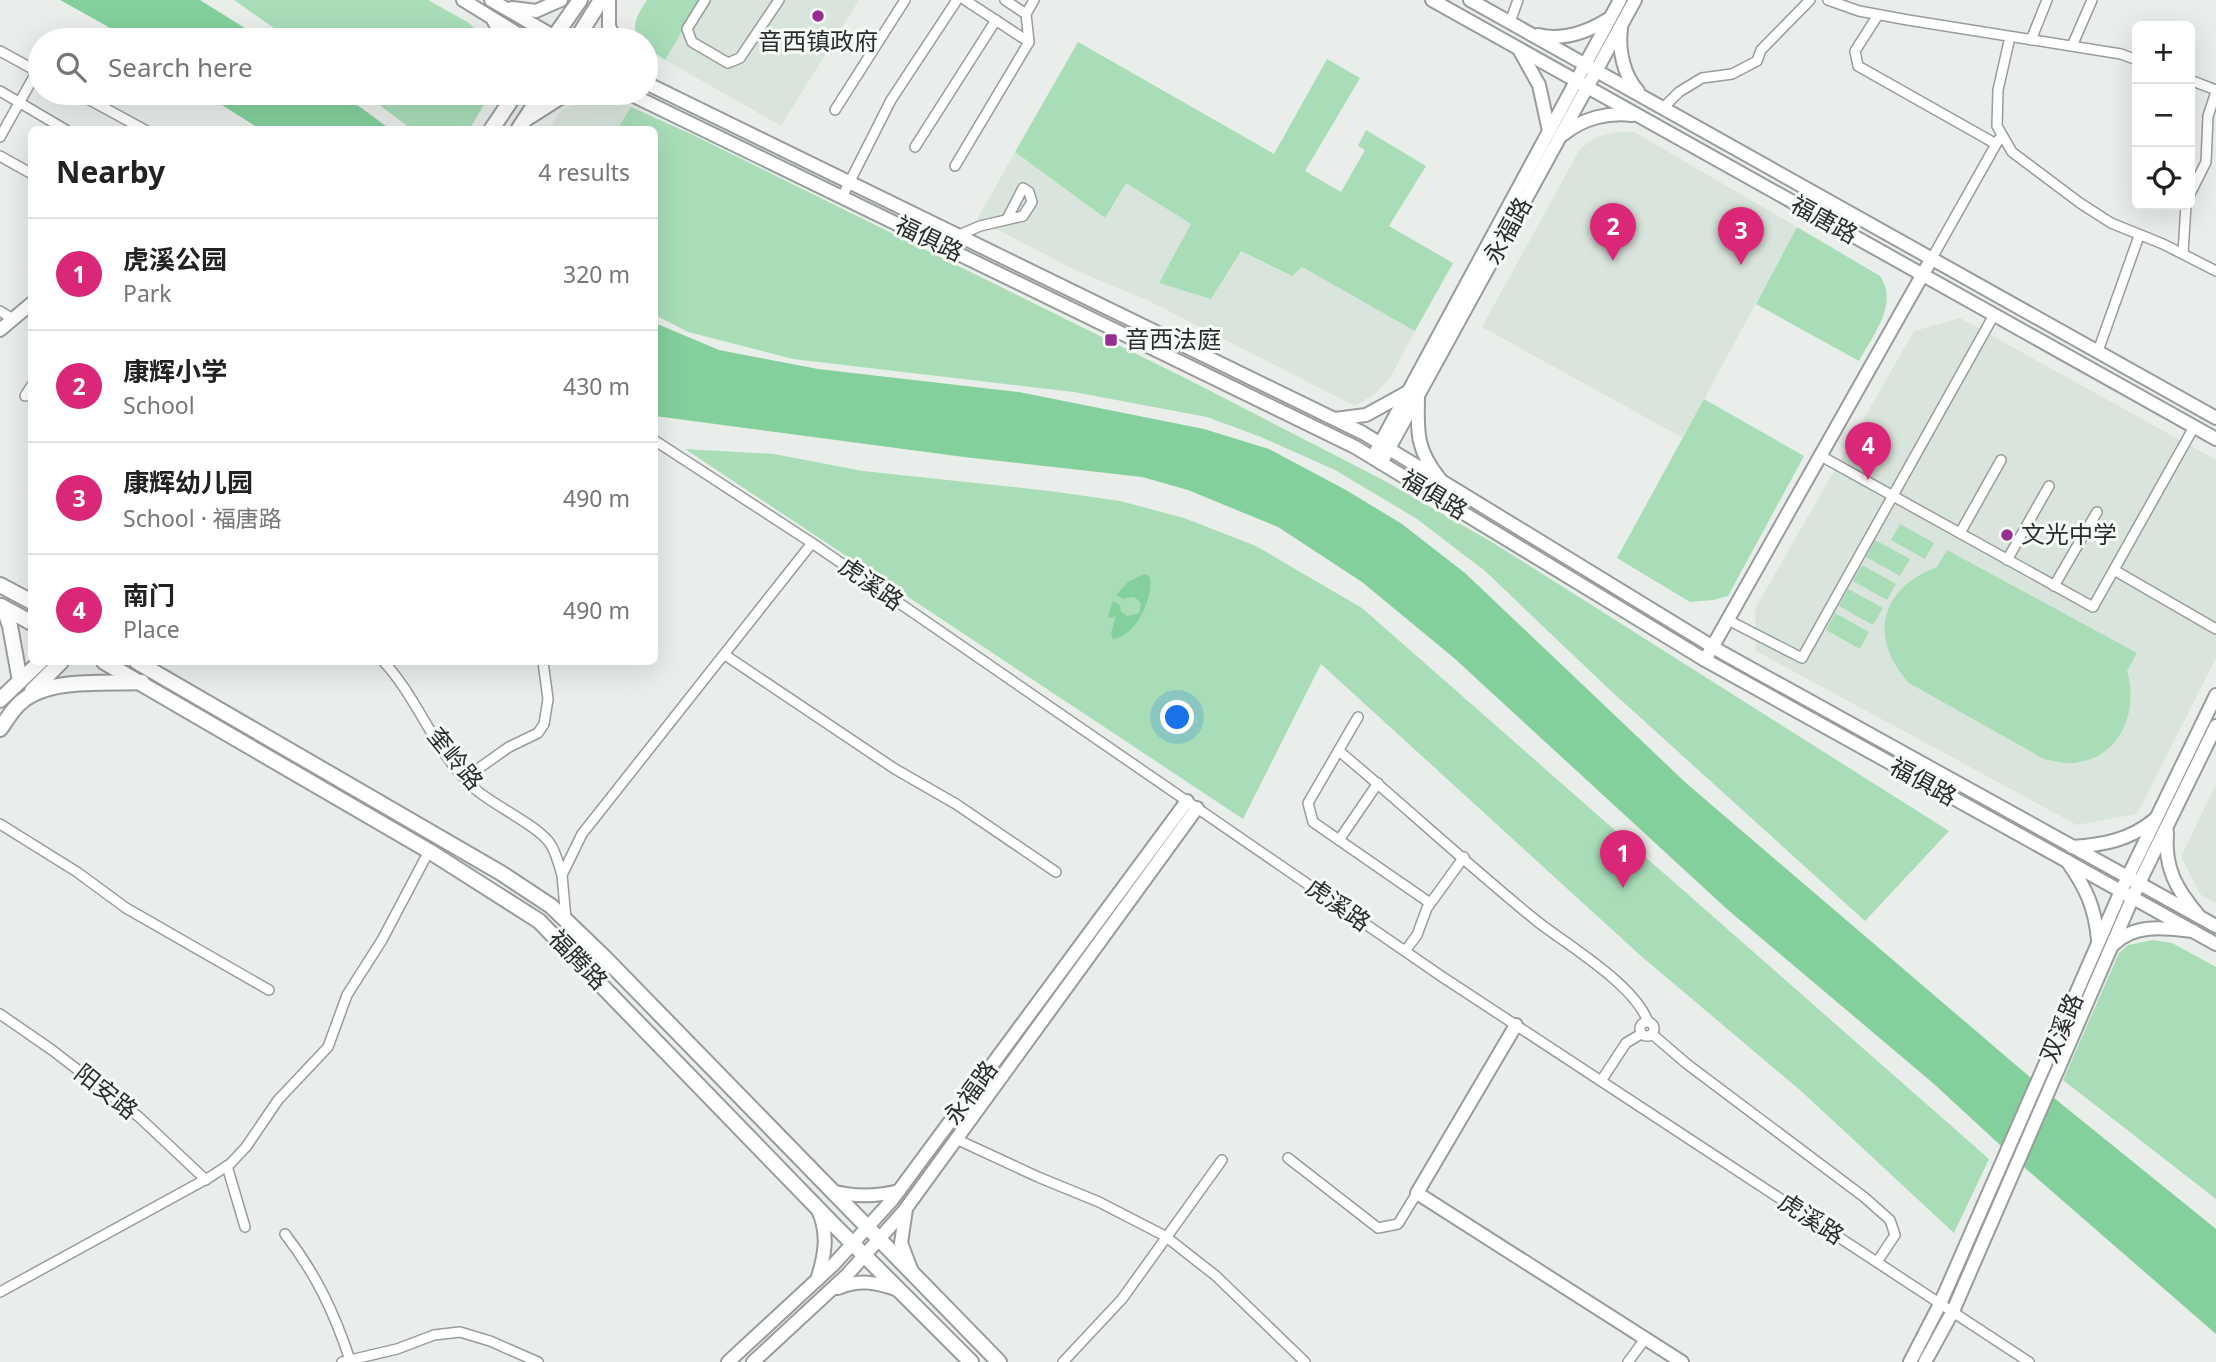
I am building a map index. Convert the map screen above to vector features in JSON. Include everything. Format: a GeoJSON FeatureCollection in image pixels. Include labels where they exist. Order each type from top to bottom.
{"type":"FeatureCollection","features":[{"type":"Feature","properties":{"kind":"main road"},"geometry":{"type":"LineString","coordinates":[[562,28],[580,0]]}},
{"type":"Feature","properties":{"kind":"main road"},"geometry":{"type":"LineString","coordinates":[[584,28],[601,0]]}},
{"type":"Feature","properties":{"kind":"main road"},"geometry":{"type":"LineString","coordinates":[[494,126],[508,105]]}},
{"type":"Feature","properties":{"kind":"main road"},"geometry":{"type":"LineString","coordinates":[[521,126],[534,105]]}},
{"type":"Feature","properties":{"kind":"main road"},"geometry":{"type":"LineString","coordinates":[[0,585],[28,600]]}},
{"type":"Feature","properties":{"kind":"main road"},"geometry":{"type":"LineString","coordinates":[[14,593],[28,595]]}},
{"type":"Feature","properties":{"kind":"main road"},"geometry":{"type":"LineString","coordinates":[[2,607],[28,621]]}},
{"type":"Feature","properties":{"kind":"main road"},"geometry":{"type":"LineString","coordinates":[[0,729],[10,694],[10,626],[2,607]]}},
{"type":"Feature","properties":{"kind":"main road"},"geometry":{"type":"LineString","coordinates":[[0,720],[10,694],[37,665]]}},
{"type":"Feature","properties":{"kind":"main road"},"geometry":{"type":"LineString","coordinates":[[10,694],[56,665]]}},
{"type":"Feature","properties":{"kind":"main road","name":"福腾路"},"geometry":{"type":"LineString","coordinates":[[110,665],[429,851],[515,904],[553,933],[816,1206],[971,1362]]}},
{"type":"Feature","properties":{"kind":"main road","name":"福腾路"},"geometry":{"type":"LineString","coordinates":[[146,665],[501,873],[551,906],[999,1362]]}},
{"type":"Feature","properties":{"kind":"main road"},"geometry":{"type":"LineString","coordinates":[[10,694],[77,684],[142,682]]}},
{"type":"Feature","properties":{"kind":"street"},"geometry":{"type":"LineString","coordinates":[[463,0],[509,28]]}},
{"type":"Feature","properties":{"kind":"street"},"geometry":{"type":"LineString","coordinates":[[609,0],[610,28]]}},
{"type":"Feature","properties":{"kind":"street"},"geometry":{"type":"LineString","coordinates":[[705,0],[687,29],[692,42],[728,63],[740,58],[779,0]]}},
{"type":"Feature","properties":{"kind":"street"},"geometry":{"type":"LineString","coordinates":[[835,110],[905,0]]}},
{"type":"Feature","properties":{"kind":"street"},"geometry":{"type":"LineString","coordinates":[[842,197],[891,100],[957,0]]}},
{"type":"Feature","properties":{"kind":"street"},"geometry":{"type":"LineString","coordinates":[[965,0],[1030,42]]}},
{"type":"Feature","properties":{"kind":"street"},"geometry":{"type":"LineString","coordinates":[[1004,0],[1026,14]]}},
{"type":"Feature","properties":{"kind":"street"},"geometry":{"type":"LineString","coordinates":[[955,166],[1030,42],[1026,14],[1034,0]]}},
{"type":"Feature","properties":{"kind":"street","name":"福唐路"},"geometry":{"type":"LineString","coordinates":[[1432,0],[2216,439]]}},
{"type":"Feature","properties":{"kind":"street","name":"福唐路"},"geometry":{"type":"LineString","coordinates":[[1470,0],[2216,418]]}},
{"type":"Feature","properties":{"kind":"street"},"geometry":{"type":"LineString","coordinates":[[1510,22],[1518,0]]}},
{"type":"Feature","properties":{"kind":"street","name":"永福路"},"geometry":{"type":"LineString","coordinates":[[1616,21],[1620,0]]}},
{"type":"Feature","properties":{"kind":"street","name":"永福路"},"geometry":{"type":"LineString","coordinates":[[1377,460],[1616,21],[1635,0]]}},
{"type":"Feature","properties":{"kind":"street"},"geometry":{"type":"LineString","coordinates":[[1663,108],[1679,92],[1702,78],[1732,74],[1757,61],[1761,50],[1810,0]]}},
{"type":"Feature","properties":{"kind":"street"},"geometry":{"type":"LineString","coordinates":[[1828,0],[1840,6],[1878,15],[2121,54],[2132,58]]}},
{"type":"Feature","properties":{"kind":"street"},"geometry":{"type":"LineString","coordinates":[[2031,40],[2047,0]]}},
{"type":"Feature","properties":{"kind":"street"},"geometry":{"type":"LineString","coordinates":[[2073,46],[2092,0]]}},
{"type":"Feature","properties":{"kind":"street"},"geometry":{"type":"LineString","coordinates":[[496,2],[525,11],[536,10],[559,1]]}},
{"type":"Feature","properties":{"kind":"street"},"geometry":{"type":"LineString","coordinates":[[496,2],[537,28]]}},
{"type":"Feature","properties":{"kind":"street"},"geometry":{"type":"LineString","coordinates":[[1878,15],[1855,51],[1858,66],[1996,144]]}},
{"type":"Feature","properties":{"kind":"street"},"geometry":{"type":"LineString","coordinates":[[491,17],[498,28]]}},
{"type":"Feature","properties":{"kind":"street"},"geometry":{"type":"LineString","coordinates":[[915,147],[996,20]]}},
{"type":"Feature","properties":{"kind":"street"},"geometry":{"type":"LineString","coordinates":[[1528,32],[1548,37],[1563,37],[1616,21],[1627,74],[1646,98]]}},
{"type":"Feature","properties":{"kind":"street"},"geometry":{"type":"LineString","coordinates":[[2010,37],[1998,90],[1997,126],[2012,152],[2111,223],[2183,253],[2216,271]]}},
{"type":"Feature","properties":{"kind":"street"},"geometry":{"type":"LineString","coordinates":[[1518,48],[1539,85],[1554,135],[1605,115],[1636,115]]}},
{"type":"Feature","properties":{"kind":"street"},"geometry":{"type":"LineString","coordinates":[[0,51],[28,66]]}},
{"type":"Feature","properties":{"kind":"street"},"geometry":{"type":"LineString","coordinates":[[2195,82],[2216,91],[2208,116],[2206,162],[2195,184]]}},
{"type":"Feature","properties":{"kind":"street","name":"福俱路"},"geometry":{"type":"LineString","coordinates":[[658,88],[1335,419],[1385,446],[1713,647],[2216,926]]}},
{"type":"Feature","properties":{"kind":"street"},"geometry":{"type":"LineString","coordinates":[[0,137],[28,90]]}},
{"type":"Feature","properties":{"kind":"street"},"geometry":{"type":"LineString","coordinates":[[0,91],[58,126]]}},
{"type":"Feature","properties":{"kind":"street"},"geometry":{"type":"LineString","coordinates":[[99,105],[138,126]]}},
{"type":"Feature","properties":{"kind":"street"},"geometry":{"type":"LineString","coordinates":[[505,110],[506,105]]}},
{"type":"Feature","properties":{"kind":"street"},"geometry":{"type":"LineString","coordinates":[[521,126],[551,105]]}},
{"type":"Feature","properties":{"kind":"street","name":"福俱路"},"geometry":{"type":"LineString","coordinates":[[654,105],[1355,447],[1705,660],[2216,944]]}},
{"type":"Feature","properties":{"kind":"street"},"geometry":{"type":"LineString","coordinates":[[1705,660],[2001,134]]}},
{"type":"Feature","properties":{"kind":"street"},"geometry":{"type":"LineString","coordinates":[[0,156],[28,172]]}},
{"type":"Feature","properties":{"kind":"street"},"geometry":{"type":"LineString","coordinates":[[2183,253],[2186,210]]}},
{"type":"Feature","properties":{"kind":"street"},"geometry":{"type":"LineString","coordinates":[[959,235],[1007,219]]}},
{"type":"Feature","properties":{"kind":"street"},"geometry":{"type":"LineString","coordinates":[[2098,351],[2140,236]]}},
{"type":"Feature","properties":{"kind":"street"},"geometry":{"type":"LineString","coordinates":[[0,330],[28,306]]}},
{"type":"Feature","properties":{"kind":"street"},"geometry":{"type":"LineString","coordinates":[[0,311],[13,319]]}},
{"type":"Feature","properties":{"kind":"street"},"geometry":{"type":"LineString","coordinates":[[1728,620],[1802,658],[1994,315]]}},
{"type":"Feature","properties":{"kind":"street"},"geometry":{"type":"LineString","coordinates":[[25,396],[28,391]]}},
{"type":"Feature","properties":{"kind":"street"},"geometry":{"type":"LineString","coordinates":[[1335,419],[1366,415],[1413,393],[1426,461],[1443,482]]}},
{"type":"Feature","properties":{"kind":"street"},"geometry":{"type":"LineString","coordinates":[[1821,456],[2093,607],[2194,427]]}},
{"type":"Feature","properties":{"kind":"street","name":"虎溪路"},"geometry":{"type":"LineString","coordinates":[[658,443],[812,543],[1405,951],[2029,1362]]}},
{"type":"Feature","properties":{"kind":"street"},"geometry":{"type":"LineString","coordinates":[[1960,533],[2001,460]]}},
{"type":"Feature","properties":{"kind":"street"},"geometry":{"type":"LineString","coordinates":[[2007,560],[2049,486]]}},
{"type":"Feature","properties":{"kind":"street"},"geometry":{"type":"LineString","coordinates":[[2054,586],[2097,512]]}},
{"type":"Feature","properties":{"kind":"street"},"geometry":{"type":"LineString","coordinates":[[562,875],[582,834],[812,543]]}},
{"type":"Feature","properties":{"kind":"street"},"geometry":{"type":"LineString","coordinates":[[2114,570],[2216,628]]}},
{"type":"Feature","properties":{"kind":"street"},"geometry":{"type":"LineString","coordinates":[[725,655],[895,769],[956,804],[1056,872]]}},
{"type":"Feature","properties":{"kind":"street","name":"奎岭路"},"geometry":{"type":"LineString","coordinates":[[387,665],[396,675],[447,756],[473,787],[540,832],[550,843],[562,875],[566,920]]}},
{"type":"Feature","properties":{"kind":"street"},"geometry":{"type":"LineString","coordinates":[[465,778],[509,747],[538,733],[544,724],[548,699],[543,665]]}},
{"type":"Feature","properties":{"kind":"street","name":"双溪路"},"geometry":{"type":"LineString","coordinates":[[1910,1362],[1940,1304],[1999,1168],[2112,947],[2133,897],[2134,880],[2163,820],[2216,695]]}},
{"type":"Feature","properties":{"kind":"street"},"geometry":{"type":"LineString","coordinates":[[1358,717],[1308,803],[1313,822],[1430,903]]}},
{"type":"Feature","properties":{"kind":"street","name":"双溪路"},"geometry":{"type":"LineString","coordinates":[[2163,820],[2216,726]]}},
{"type":"Feature","properties":{"kind":"street"},"geometry":{"type":"LineString","coordinates":[[1339,751],[1538,921],[1621,987],[1644,1011],[1647,1022],[1653,1026],[1652,1034]]}},
{"type":"Feature","properties":{"kind":"street"},"geometry":{"type":"LineString","coordinates":[[1339,840],[1378,783]]}},
{"type":"Feature","properties":{"kind":"street","name":"永福路"},"geometry":{"type":"LineString","coordinates":[[753,1362],[865,1256],[906,1207],[1192,805]]}},
{"type":"Feature","properties":{"kind":"street","name":"永福路"},"geometry":{"type":"LineString","coordinates":[[728,1362],[868,1229],[1192,805]]}},
{"type":"Feature","properties":{"kind":"street"},"geometry":{"type":"LineString","coordinates":[[2072,847],[2100,845],[2124,839],[2163,820],[2165,853],[2171,875],[2183,897],[2202,919]]}},
{"type":"Feature","properties":{"kind":"street"},"geometry":{"type":"LineString","coordinates":[[0,824],[77,872],[127,908],[269,990]]}},
{"type":"Feature","properties":{"kind":"street"},"geometry":{"type":"LineString","coordinates":[[0,1292],[206,1180],[246,1147],[278,1100],[328,1047],[347,995],[382,940],[429,851]]}},
{"type":"Feature","properties":{"kind":"street"},"geometry":{"type":"LineString","coordinates":[[1405,951],[1416,935],[1430,903],[1464,857]]}},
{"type":"Feature","properties":{"kind":"street"},"geometry":{"type":"LineString","coordinates":[[2066,861],[2087,891],[2096,918],[2098,943]]}},
{"type":"Feature","properties":{"kind":"street","name":"双溪路"},"geometry":{"type":"LineString","coordinates":[[1925,1362],[1953,1311],[2010,1177],[2098,943],[2121,891],[2134,880]]}},
{"type":"Feature","properties":{"kind":"street"},"geometry":{"type":"LineString","coordinates":[[2112,947],[2123,935],[2146,928],[2193,931]]}},
{"type":"Feature","properties":{"kind":"street","name":"阳安路"},"geometry":{"type":"LineString","coordinates":[[0,1014],[139,1117],[206,1180]]}},
{"type":"Feature","properties":{"kind":"street"},"geometry":{"type":"LineString","coordinates":[[1641,1034],[1640,1027],[1647,1022]]}},
{"type":"Feature","properties":{"kind":"street"},"geometry":{"type":"LineString","coordinates":[[1288,1158],[1378,1228],[1398,1224],[1516,1025]]}},
{"type":"Feature","properties":{"kind":"street"},"geometry":{"type":"LineString","coordinates":[[1641,1034],[1647,1037],[1652,1034]]}},
{"type":"Feature","properties":{"kind":"street"},"geometry":{"type":"LineString","coordinates":[[1601,1081],[1626,1043],[1641,1034]]}},
{"type":"Feature","properties":{"kind":"street"},"geometry":{"type":"LineString","coordinates":[[1652,1034],[1687,1064],[1864,1197],[1890,1220],[1895,1235],[1877,1262]]}},
{"type":"Feature","properties":{"kind":"street"},"geometry":{"type":"LineString","coordinates":[[956,1139],[1099,1202],[1165,1236],[1216,1276],[1305,1362]]}},
{"type":"Feature","properties":{"kind":"street"},"geometry":{"type":"LineString","coordinates":[[1063,1362],[1122,1299],[1222,1160]]}},
{"type":"Feature","properties":{"kind":"street"},"geometry":{"type":"LineString","coordinates":[[226,1166],[245,1227]]}},
{"type":"Feature","properties":{"kind":"street"},"geometry":{"type":"LineString","coordinates":[[831,1191],[879,1196],[898,1191]]}},
{"type":"Feature","properties":{"kind":"street"},"geometry":{"type":"LineString","coordinates":[[1418,1193],[1682,1362]]}},
{"type":"Feature","properties":{"kind":"street"},"geometry":{"type":"LineString","coordinates":[[816,1206],[823,1222],[826,1243],[817,1280]]}},
{"type":"Feature","properties":{"kind":"street"},"geometry":{"type":"LineString","coordinates":[[906,1207],[901,1243],[914,1276]]}},
{"type":"Feature","properties":{"kind":"street"},"geometry":{"type":"LineString","coordinates":[[285,1234],[299,1251],[334,1314],[346,1361],[397,1349],[434,1335],[460,1332],[490,1340],[538,1362]]}},
{"type":"Feature","properties":{"kind":"street"},"geometry":{"type":"LineString","coordinates":[[831,1290],[848,1283],[864,1281],[900,1291]]}},
{"type":"Feature","properties":{"kind":"street"},"geometry":{"type":"LineString","coordinates":[[1628,1362],[1645,1339]]}},
{"type":"Feature","properties":{"kind":"shaded area"},"geometry":{"type":"Polygon","coordinates":[[[60,0],[200,0],[245,28],[109,28],[60,0]]]}},
{"type":"Feature","properties":{"kind":"shaded area"},"geometry":{"type":"Polygon","coordinates":[[[234,0],[428,0],[474,28],[274,28],[234,0]]]}},
{"type":"Feature","properties":{"kind":"shaded area"},"geometry":{"type":"Polygon","coordinates":[[[647,0],[701,0],[665,60],[658,55],[658,28],[635,28],[647,0]]]}},
{"type":"Feature","properties":{"kind":"shaded area"},"geometry":{"type":"Polygon","coordinates":[[[701,0],[859,0],[781,126],[665,60],[701,0]]]}},
{"type":"Feature","properties":{"kind":"shaded area"},"geometry":{"type":"Polygon","coordinates":[[[1078,42],[1274,154],[1327,59],[1360,78],[1305,171],[1341,192],[1365,150],[1358,146],[1366,130],[1426,166],[1389,226],[1453,263],[1415,331],[1302,267],[1292,276],[1241,251],[1211,299],[1159,283],[1191,224],[1126,183],[1105,218],[1015,152],[1078,42]]]}},
{"type":"Feature","properties":{"kind":"shaded area"},"geometry":{"type":"Polygon","coordinates":[[[222,105],[357,105],[386,126],[255,126],[222,105]]]}},
{"type":"Feature","properties":{"kind":"shaded area"},"geometry":{"type":"Polygon","coordinates":[[[380,105],[484,105],[471,126],[407,126],[380,105]]]}},
{"type":"Feature","properties":{"kind":"shaded area"},"geometry":{"type":"Polygon","coordinates":[[[573,105],[631,107],[619,126],[550,126],[561,111],[573,105]]]}},
{"type":"Feature","properties":{"kind":"shaded area"},"geometry":{"type":"Polygon","coordinates":[[[631,107],[691,134],[1191,381],[1385,481],[1495,544],[1949,831],[1865,921],[1611,691],[1485,571],[1417,519],[1335,470],[1261,437],[1207,417],[1074,392],[793,359],[688,332],[658,317],[658,126],[619,126],[631,107]]]}},
{"type":"Feature","properties":{"kind":"shaded area"},"geometry":{"type":"Polygon","coordinates":[[[1616,132],[1634,132],[1797,227],[1683,438],[1482,327],[1580,149],[1596,137],[1616,132]]]}},
{"type":"Feature","properties":{"kind":"shaded area"},"geometry":{"type":"Polygon","coordinates":[[[1015,152],[1105,218],[1125,182],[1191,224],[1241,251],[1291,276],[1302,267],[1415,331],[1390,378],[1376,393],[1355,406],[1149,301],[1075,270],[977,219],[1015,152]]]}},
{"type":"Feature","properties":{"kind":"shaded area"},"geometry":{"type":"Polygon","coordinates":[[[1797,227],[1880,276],[1887,297],[1885,308],[1877,330],[1859,361],[1756,304],[1797,227]]]}},
{"type":"Feature","properties":{"kind":"shaded area","name":"文光中学"},"geometry":{"type":"Polygon","coordinates":[[[1960,318],[2216,460],[2216,658],[2137,814],[2077,825],[1756,651],[1755,609],[1914,331],[1960,318]]]}},
{"type":"Feature","properties":{"kind":"shaded area"},"geometry":{"type":"Polygon","coordinates":[[[658,324],[719,350],[818,369],[1019,392],[1204,429],[1269,449],[1346,490],[1402,524],[1465,573],[1686,783],[2059,1102],[2216,1229],[2216,1334],[2025,1168],[1934,1084],[1728,910],[1454,658],[1362,582],[1278,527],[1188,490],[1142,477],[964,457],[658,416],[658,324]]]}},
{"type":"Feature","properties":{"kind":"shaded area"},"geometry":{"type":"Polygon","coordinates":[[[1704,399],[1804,456],[1728,596],[1690,602],[1617,558],[1704,399]]]}},
{"type":"Feature","properties":{"kind":"shaded area"},"geometry":{"type":"Polygon","coordinates":[[[685,449],[774,454],[863,471],[1120,501],[1184,518],[1256,546],[1362,608],[1989,1159],[1954,1233],[1800,1090],[1641,956],[1321,664],[1243,819],[685,449]]]}},
{"type":"Feature","properties":{"kind":"shaded area"},"geometry":{"type":"Polygon","coordinates":[[[1900,524],[1934,543],[1925,559],[1891,540],[1900,524]]]}},
{"type":"Feature","properties":{"kind":"shaded area"},"geometry":{"type":"Polygon","coordinates":[[[1875,540],[1910,559],[1900,576],[1866,557],[1875,540]]]}},
{"type":"Feature","properties":{"kind":"shaded area"},"geometry":{"type":"Polygon","coordinates":[[[1947,550],[2137,653],[2127,671],[2130,704],[2127,720],[2111,746],[2084,761],[2063,763],[2044,759],[1909,683],[1896,666],[1888,649],[1886,616],[1892,601],[1903,588],[1918,576],[1937,567],[1947,550]]]}},
{"type":"Feature","properties":{"kind":"shaded area"},"geometry":{"type":"Polygon","coordinates":[[[1862,565],[1896,584],[1887,600],[1853,581],[1862,565]]]}},
{"type":"Feature","properties":{"kind":"shaded area"},"geometry":{"type":"Polygon","coordinates":[[[1145,574],[1150,577],[1146,605],[1129,632],[1113,639],[1111,633],[1116,616],[1108,616],[1113,601],[1120,605],[1121,612],[1127,616],[1139,613],[1141,605],[1136,598],[1124,599],[1116,595],[1129,581],[1145,574]]]}},
{"type":"Feature","properties":{"kind":"shaded area"},"geometry":{"type":"Polygon","coordinates":[[[1848,589],[1883,608],[1873,625],[1839,606],[1848,589]]]}},
{"type":"Feature","properties":{"kind":"shaded area"},"geometry":{"type":"Polygon","coordinates":[[[1835,613],[1869,632],[1860,649],[1826,630],[1835,613]]]}},
{"type":"Feature","properties":{"kind":"shaded area"},"geometry":{"type":"Polygon","coordinates":[[[2216,784],[2216,903],[2201,895],[2181,857],[2216,784]]]}},
{"type":"Feature","properties":{"kind":"shaded area"},"geometry":{"type":"Polygon","coordinates":[[[2153,940],[2172,943],[2216,967],[2216,1199],[2063,1080],[2119,953],[2128,945],[2153,940]]]}},
{"type":"Feature","properties":{"kind":"place","name":"音西镇政府"},"geometry":{"type":"Point","coordinates":[818,16]}},
{"type":"Feature","properties":{"kind":"place","name":"康辉小学"},"geometry":{"type":"Point","coordinates":[1613,261]}},
{"type":"Feature","properties":{"kind":"place","name":"康辉幼儿园"},"geometry":{"type":"Point","coordinates":[1741,265]}},
{"type":"Feature","properties":{"kind":"place","name":"音西法庭"},"geometry":{"type":"Point","coordinates":[1111,340]}},
{"type":"Feature","properties":{"kind":"place","name":"南门"},"geometry":{"type":"Point","coordinates":[1868,480]}},
{"type":"Feature","properties":{"kind":"place","name":"文光中学"},"geometry":{"type":"Point","coordinates":[2007,535]}},
{"type":"Feature","properties":{"kind":"place","name":"虎溪公园"},"geometry":{"type":"Point","coordinates":[1623,888]}}]}
